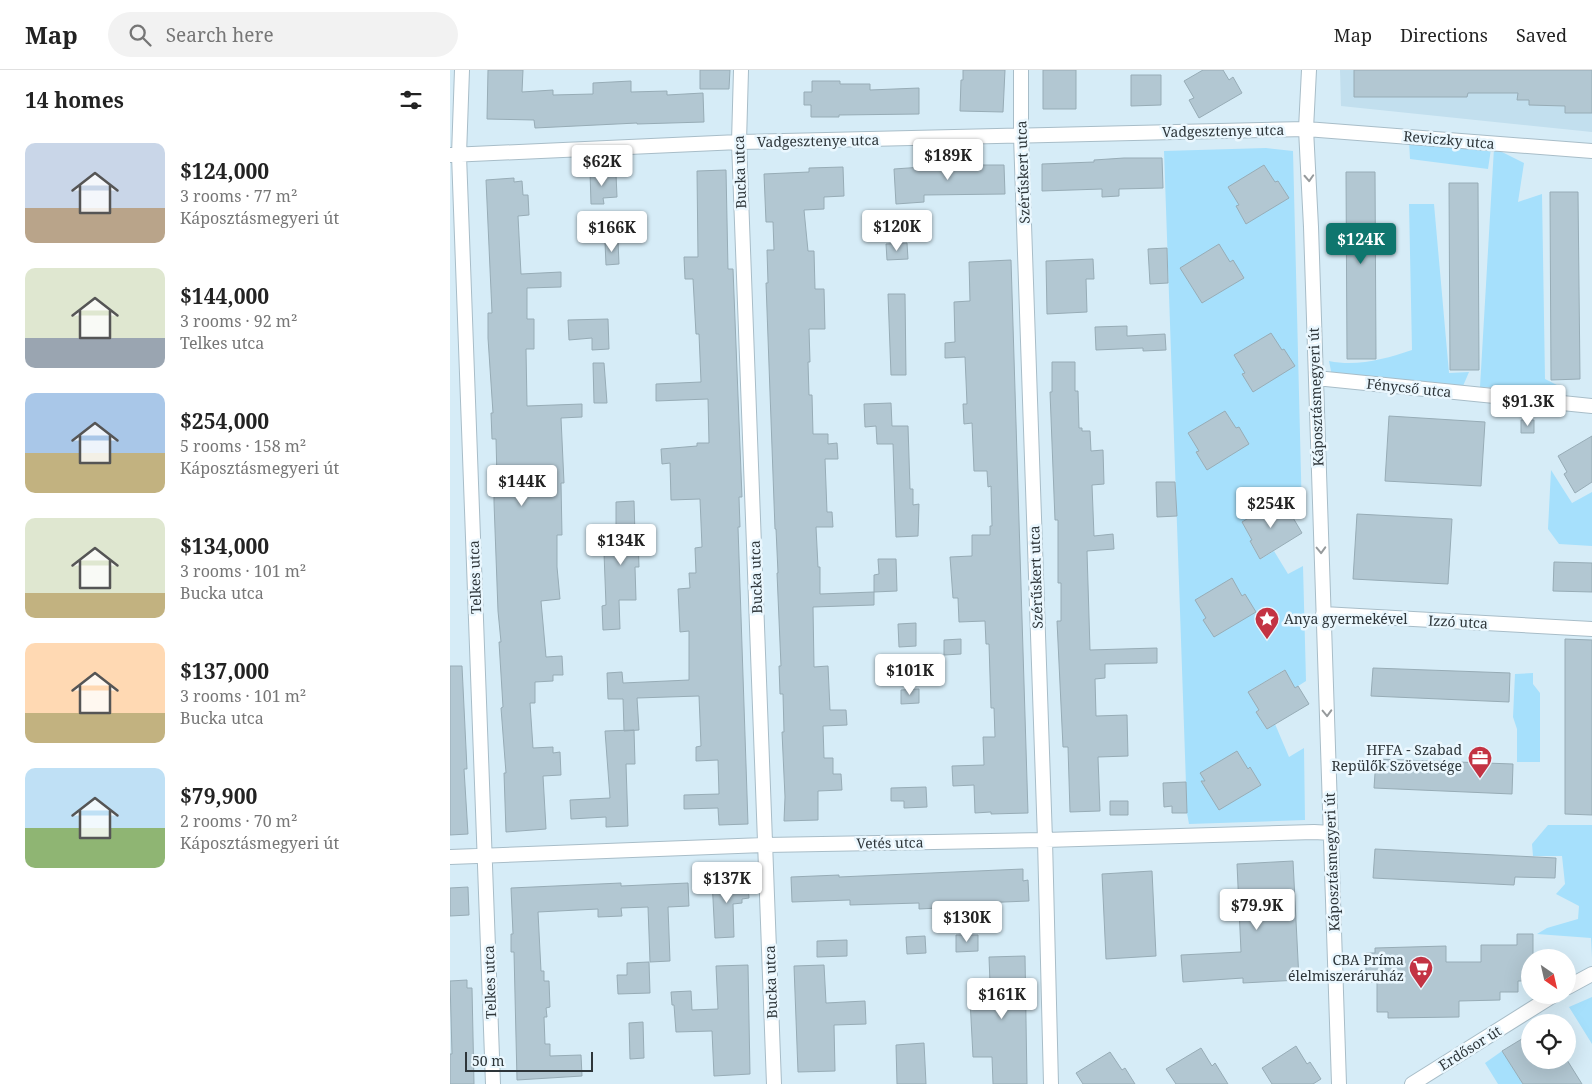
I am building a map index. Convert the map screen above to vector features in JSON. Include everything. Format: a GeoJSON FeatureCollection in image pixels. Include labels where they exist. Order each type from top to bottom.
{"type":"FeatureCollection","features":[{"type":"Feature","properties":{"kind":"street","name":"Telkes utca"},"geometry":{"type":"LineString","coordinates":[[462,70],[454,155],[486,856],[493,1084]]}},
{"type":"Feature","properties":{"kind":"street","name":"Bucka utca"},"geometry":{"type":"LineString","coordinates":[[741,70],[739,142],[774,1084]]}},
{"type":"Feature","properties":{"kind":"street","name":"Szérűskert utca"},"geometry":{"type":"LineString","coordinates":[[1021,70],[1021,136],[1045,840],[1051,1084]]}},
{"type":"Feature","properties":{"kind":"street","name":"Káposztásmegyeri út"},"geometry":{"type":"LineString","coordinates":[[1309,70],[1306,129],[1316,378],[1338,1084]]}},
{"type":"Feature","properties":{"kind":"street","name":"Vadgesztenye utca"},"geometry":{"type":"LineString","coordinates":[[454,155],[739,142],[1306,129]]}},
{"type":"Feature","properties":{"kind":"street","name":"Reviczky utca"},"geometry":{"type":"LineString","coordinates":[[1306,129],[1592,151]]}},
{"type":"Feature","properties":{"kind":"street","name":"Fénycső utca"},"geometry":{"type":"LineString","coordinates":[[1316,378],[1592,406]]}},
{"type":"Feature","properties":{"kind":"street","name":"Izzó utca"},"geometry":{"type":"LineString","coordinates":[[1323,614],[1592,629]]}},
{"type":"Feature","properties":{"kind":"street","name":"Vetés utca"},"geometry":{"type":"LineString","coordinates":[[450,857],[766,845],[1330,833]]}},
{"type":"Feature","properties":{"kind":"street"},"geometry":{"type":"LineString","coordinates":[[1576,983],[1592,974]]}},
{"type":"Feature","properties":{"kind":"street","name":"Erdősor út"},"geometry":{"type":"LineString","coordinates":[[1412,1084],[1540,1004]]}},
{"type":"Feature","properties":{"kind":"shaded area"},"geometry":{"type":"Polygon","coordinates":[[[1340,70],[1592,70],[1592,132],[1341,106],[1340,70]]]}},
{"type":"Feature","properties":{"kind":"shaded area"},"geometry":{"type":"Polygon","coordinates":[[[1409,141],[1491,149],[1488,169],[1410,159],[1409,141]]]}},
{"type":"Feature","properties":{"kind":"shaded area"},"geometry":{"type":"Polygon","coordinates":[[[1266,148],[1293,151],[1302,515],[1289,517],[1278,500],[1242,522],[1252,540],[1250,542],[1260,559],[1274,551],[1288,574],[1303,566],[1306,681],[1295,688],[1284,670],[1248,692],[1259,710],[1256,712],[1267,729],[1275,724],[1289,757],[1304,748],[1305,820],[1189,824],[1187,813],[1164,151],[1266,148]]]}},
{"type":"Feature","properties":{"kind":"shaded area"},"geometry":{"type":"Polygon","coordinates":[[[1494,148],[1524,163],[1518,202],[1542,194],[1545,379],[1557,385],[1527,389],[1480,387],[1494,148]]]}},
{"type":"Feature","properties":{"kind":"shaded area"},"geometry":{"type":"Polygon","coordinates":[[[1409,204],[1434,204],[1449,373],[1469,372],[1463,386],[1332,376],[1329,361],[1360,363],[1412,350],[1409,204]]]}},
{"type":"Feature","properties":{"kind":"shaded area"},"geometry":{"type":"Polygon","coordinates":[[[1551,470],[1572,503],[1592,492],[1592,546],[1559,544],[1548,529],[1551,470]]]}},
{"type":"Feature","properties":{"kind":"shaded area"},"geometry":{"type":"Polygon","coordinates":[[[1533,673],[1533,684],[1540,693],[1540,762],[1517,762],[1517,729],[1513,717],[1515,674],[1533,673]]]}},
{"type":"Feature","properties":{"kind":"shaded area"},"geometry":{"type":"Polygon","coordinates":[[[1548,825],[1592,825],[1592,958],[1591,938],[1537,934],[1547,928],[1578,919],[1579,906],[1556,894],[1565,884],[1562,856],[1533,856],[1532,844],[1548,825]]]}},
{"type":"Feature","properties":{"kind":"shaded area"},"geometry":{"type":"Polygon","coordinates":[[[1592,997],[1592,1044],[1576,1018],[1576,1014],[1573,1014],[1569,1007],[1592,997]]]}},
{"type":"Feature","properties":{"kind":"shaded area"},"geometry":{"type":"Polygon","coordinates":[[[1502,1051],[1523,1084],[1498,1084],[1485,1063],[1502,1051]]]}},
{"type":"Feature","properties":{"kind":"building"},"geometry":{"type":"Polygon","coordinates":[[[488,70],[523,70],[522,92],[553,90],[553,95],[593,94],[593,83],[631,81],[631,92],[667,91],[667,95],[703,93],[704,122],[535,128],[534,120],[487,119],[488,70]]]}},
{"type":"Feature","properties":{"kind":"building"},"geometry":{"type":"Polygon","coordinates":[[[700,70],[730,70],[729,89],[700,89],[700,70]]]}},
{"type":"Feature","properties":{"kind":"building"},"geometry":{"type":"Polygon","coordinates":[[[963,70],[1005,70],[1003,112],[960,111],[963,70]]]}},
{"type":"Feature","properties":{"kind":"building"},"geometry":{"type":"Polygon","coordinates":[[[1043,70],[1076,70],[1076,109],[1043,109],[1043,70]]]}},
{"type":"Feature","properties":{"kind":"building"},"geometry":{"type":"Polygon","coordinates":[[[1203,70],[1223,70],[1229,80],[1233,77],[1242,93],[1199,118],[1189,100],[1194,98],[1184,81],[1203,70]]]}},
{"type":"Feature","properties":{"kind":"building"},"geometry":{"type":"Polygon","coordinates":[[[1354,70],[1592,70],[1592,113],[1565,113],[1565,106],[1529,105],[1529,100],[1517,100],[1518,93],[1468,93],[1467,97],[1354,97],[1354,70]]]}},
{"type":"Feature","properties":{"kind":"building"},"geometry":{"type":"Polygon","coordinates":[[[1131,75],[1161,75],[1161,105],[1131,106],[1131,75]]]}},
{"type":"Feature","properties":{"kind":"building"},"geometry":{"type":"Polygon","coordinates":[[[812,81],[840,81],[840,84],[870,84],[870,90],[919,88],[919,114],[811,117],[811,105],[804,105],[804,92],[812,92],[812,81]]]}},
{"type":"Feature","properties":{"kind":"building"},"geometry":{"type":"Polygon","coordinates":[[[1162,158],[1163,188],[1119,189],[1119,196],[1102,197],[1102,189],[1042,191],[1042,164],[1094,162],[1094,160],[1162,158]]]}},
{"type":"Feature","properties":{"kind":"building"},"geometry":{"type":"Polygon","coordinates":[[[980,163],[980,165],[1004,165],[1005,194],[924,195],[924,202],[896,204],[894,169],[980,163]]]}},
{"type":"Feature","properties":{"kind":"building"},"geometry":{"type":"Polygon","coordinates":[[[1264,165],[1289,198],[1246,224],[1236,206],[1239,205],[1228,187],[1264,165]]]}},
{"type":"Feature","properties":{"kind":"building"},"geometry":{"type":"Polygon","coordinates":[[[843,167],[844,196],[824,197],[824,209],[804,210],[808,251],[814,251],[815,289],[824,289],[825,329],[809,329],[809,395],[812,395],[813,434],[828,434],[828,444],[837,443],[838,459],[825,459],[827,512],[832,512],[833,527],[816,527],[818,567],[820,567],[820,594],[874,592],[874,605],[813,607],[814,667],[828,666],[830,710],[846,710],[847,725],[823,726],[824,758],[833,758],[833,774],[841,774],[842,790],[818,791],[818,820],[784,821],[783,694],[780,694],[778,573],[766,283],[768,283],[767,250],[774,250],[773,222],[766,222],[764,174],[809,172],[809,168],[843,167]]]}},
{"type":"Feature","properties":{"kind":"building"},"geometry":{"type":"Polygon","coordinates":[[[602,170],[603,175],[616,174],[617,197],[603,198],[604,204],[591,204],[590,171],[602,170]]]}},
{"type":"Feature","properties":{"kind":"building"},"geometry":{"type":"Polygon","coordinates":[[[726,170],[728,269],[733,269],[742,497],[739,497],[740,527],[738,527],[748,824],[719,825],[718,808],[684,809],[684,795],[719,794],[718,760],[696,761],[696,747],[701,746],[699,696],[637,698],[639,730],[624,731],[623,699],[608,699],[607,673],[622,672],[623,683],[689,680],[689,631],[680,632],[678,589],[690,588],[689,573],[696,573],[695,548],[702,547],[700,499],[671,500],[670,463],[662,464],[661,449],[709,443],[708,399],[656,401],[656,384],[701,382],[699,334],[696,334],[693,279],[685,279],[684,257],[698,257],[697,171],[726,170]]]}},
{"type":"Feature","properties":{"kind":"building"},"geometry":{"type":"Polygon","coordinates":[[[1346,172],[1375,172],[1376,359],[1347,359],[1346,172]]]}},
{"type":"Feature","properties":{"kind":"building"},"geometry":{"type":"Polygon","coordinates":[[[514,178],[514,182],[522,181],[523,195],[528,195],[529,215],[518,216],[521,274],[561,272],[561,287],[527,288],[527,319],[534,319],[534,349],[526,349],[527,406],[582,404],[582,417],[561,418],[564,483],[561,483],[562,535],[557,535],[560,599],[541,601],[546,657],[562,656],[563,675],[553,675],[553,681],[535,682],[535,703],[530,703],[533,748],[553,747],[553,753],[560,752],[561,775],[543,776],[546,829],[506,832],[504,773],[506,773],[501,708],[503,707],[499,642],[501,642],[494,502],[494,480],[497,479],[496,439],[492,439],[491,413],[493,413],[488,338],[488,313],[492,313],[486,180],[514,178]]]}},
{"type":"Feature","properties":{"kind":"building"},"geometry":{"type":"Polygon","coordinates":[[[1449,183],[1478,183],[1479,370],[1450,370],[1449,183]]]}},
{"type":"Feature","properties":{"kind":"building"},"geometry":{"type":"Polygon","coordinates":[[[1550,192],[1578,192],[1580,379],[1551,380],[1550,192]]]}},
{"type":"Feature","properties":{"kind":"building"},"geometry":{"type":"Polygon","coordinates":[[[618,241],[619,264],[606,265],[605,242],[618,241]]]}},
{"type":"Feature","properties":{"kind":"building"},"geometry":{"type":"Polygon","coordinates":[[[907,243],[908,259],[887,260],[886,244],[907,243]]]}},
{"type":"Feature","properties":{"kind":"building"},"geometry":{"type":"Polygon","coordinates":[[[1219,244],[1230,262],[1233,260],[1244,278],[1202,303],[1180,268],[1219,244]]]}},
{"type":"Feature","properties":{"kind":"building"},"geometry":{"type":"Polygon","coordinates":[[[1167,248],[1168,283],[1150,284],[1148,249],[1167,248]]]}},
{"type":"Feature","properties":{"kind":"building"},"geometry":{"type":"Polygon","coordinates":[[[1093,259],[1094,279],[1086,279],[1087,312],[1047,314],[1046,261],[1093,259]]]}},
{"type":"Feature","properties":{"kind":"building"},"geometry":{"type":"Polygon","coordinates":[[[1011,260],[1028,813],[991,814],[991,812],[975,813],[974,785],[953,786],[952,766],[984,765],[983,737],[995,737],[994,708],[991,708],[989,644],[986,644],[985,621],[959,622],[958,598],[953,598],[950,557],[972,556],[972,535],[990,535],[990,526],[992,526],[991,486],[988,487],[987,471],[974,471],[972,423],[964,424],[963,404],[967,404],[965,357],[945,358],[945,343],[955,342],[954,302],[970,301],[969,262],[1011,260]]]}},
{"type":"Feature","properties":{"kind":"building"},"geometry":{"type":"Polygon","coordinates":[[[888,294],[905,294],[906,375],[891,375],[888,294]]]}},
{"type":"Feature","properties":{"kind":"building"},"geometry":{"type":"Polygon","coordinates":[[[608,319],[609,349],[592,350],[592,338],[569,340],[568,320],[608,319]]]}},
{"type":"Feature","properties":{"kind":"building"},"geometry":{"type":"Polygon","coordinates":[[[1127,326],[1127,336],[1165,334],[1166,350],[1143,351],[1143,348],[1096,350],[1095,327],[1127,326]]]}},
{"type":"Feature","properties":{"kind":"building"},"geometry":{"type":"Polygon","coordinates":[[[1271,333],[1295,366],[1253,392],[1242,374],[1245,373],[1234,355],[1271,333]]]}},
{"type":"Feature","properties":{"kind":"building"},"geometry":{"type":"Polygon","coordinates":[[[1052,362],[1075,362],[1075,391],[1078,391],[1079,428],[1082,428],[1082,431],[1090,431],[1091,451],[1103,450],[1104,484],[1092,485],[1094,536],[1113,534],[1114,549],[1087,551],[1090,650],[1157,648],[1157,663],[1105,664],[1105,678],[1095,679],[1096,716],[1127,715],[1128,756],[1098,757],[1100,811],[1070,812],[1068,747],[1063,747],[1057,621],[1061,621],[1061,583],[1058,583],[1058,520],[1055,520],[1050,392],[1052,392],[1052,362]]]}},
{"type":"Feature","properties":{"kind":"building"},"geometry":{"type":"Polygon","coordinates":[[[593,363],[604,363],[607,403],[594,403],[593,363]]]}},
{"type":"Feature","properties":{"kind":"building"},"geometry":{"type":"Polygon","coordinates":[[[891,403],[892,426],[908,426],[910,489],[913,489],[913,505],[919,504],[918,536],[896,537],[893,444],[877,444],[876,426],[865,427],[864,404],[891,403]]]}},
{"type":"Feature","properties":{"kind":"building"},"geometry":{"type":"Polygon","coordinates":[[[1225,411],[1236,428],[1239,427],[1249,444],[1207,470],[1196,452],[1199,451],[1188,433],[1225,411]]]}},
{"type":"Feature","properties":{"kind":"building"},"geometry":{"type":"Polygon","coordinates":[[[1389,416],[1485,422],[1481,486],[1385,481],[1389,416]]]}},
{"type":"Feature","properties":{"kind":"building"},"geometry":{"type":"Polygon","coordinates":[[[1521,420],[1534,420],[1534,433],[1521,433],[1521,420]]]}},
{"type":"Feature","properties":{"kind":"building"},"geometry":{"type":"Polygon","coordinates":[[[1592,436],[1592,482],[1575,493],[1564,474],[1567,472],[1558,456],[1592,436]]]}},
{"type":"Feature","properties":{"kind":"building"},"geometry":{"type":"Polygon","coordinates":[[[1156,482],[1175,482],[1177,516],[1157,517],[1156,482]]]}},
{"type":"Feature","properties":{"kind":"building"},"geometry":{"type":"Polygon","coordinates":[[[1278,500],[1289,517],[1292,516],[1302,533],[1260,559],[1242,522],[1278,500]]]}},
{"type":"Feature","properties":{"kind":"building"},"geometry":{"type":"Polygon","coordinates":[[[634,501],[635,535],[638,535],[639,567],[635,567],[636,600],[619,600],[620,629],[603,630],[602,606],[606,605],[604,553],[608,553],[608,544],[616,544],[616,502],[634,501]]]}},
{"type":"Feature","properties":{"kind":"building"},"geometry":{"type":"Polygon","coordinates":[[[1357,514],[1452,519],[1448,584],[1353,579],[1357,514]]]}},
{"type":"Feature","properties":{"kind":"building"},"geometry":{"type":"Polygon","coordinates":[[[878,559],[896,559],[897,591],[874,592],[874,575],[879,574],[878,559]]]}},
{"type":"Feature","properties":{"kind":"building"},"geometry":{"type":"Polygon","coordinates":[[[1554,562],[1592,563],[1592,592],[1553,591],[1554,562]]]}},
{"type":"Feature","properties":{"kind":"building"},"geometry":{"type":"Polygon","coordinates":[[[1232,578],[1242,596],[1245,594],[1256,612],[1214,637],[1203,620],[1206,618],[1195,600],[1232,578]]]}},
{"type":"Feature","properties":{"kind":"building"},"geometry":{"type":"Polygon","coordinates":[[[916,623],[916,646],[899,647],[898,624],[916,623]]]}},
{"type":"Feature","properties":{"kind":"building"},"geometry":{"type":"Polygon","coordinates":[[[961,639],[961,654],[944,655],[944,640],[961,639]]]}},
{"type":"Feature","properties":{"kind":"building"},"geometry":{"type":"Polygon","coordinates":[[[1565,639],[1592,640],[1592,815],[1565,814],[1565,639]]]}},
{"type":"Feature","properties":{"kind":"building"},"geometry":{"type":"Polygon","coordinates":[[[450,666],[462,666],[467,769],[464,769],[468,834],[450,835],[450,666]]]}},
{"type":"Feature","properties":{"kind":"building"},"geometry":{"type":"Polygon","coordinates":[[[1373,668],[1510,673],[1509,702],[1371,696],[1373,668]]]}},
{"type":"Feature","properties":{"kind":"building"},"geometry":{"type":"Polygon","coordinates":[[[1285,670],[1295,688],[1298,686],[1309,704],[1267,729],[1256,712],[1259,710],[1248,692],[1285,670]]]}},
{"type":"Feature","properties":{"kind":"building"},"geometry":{"type":"Polygon","coordinates":[[[919,689],[919,703],[901,704],[901,690],[919,689]]]}},
{"type":"Feature","properties":{"kind":"building"},"geometry":{"type":"Polygon","coordinates":[[[634,730],[635,764],[626,764],[628,826],[606,827],[606,817],[571,819],[570,800],[610,798],[605,731],[634,730]]]}},
{"type":"Feature","properties":{"kind":"building"},"geometry":{"type":"Polygon","coordinates":[[[1237,751],[1261,785],[1219,810],[1201,781],[1205,781],[1200,773],[1237,751]]]}},
{"type":"Feature","properties":{"kind":"building"},"geometry":{"type":"Polygon","coordinates":[[[1376,759],[1513,764],[1512,794],[1374,788],[1376,759]]]}},
{"type":"Feature","properties":{"kind":"building"},"geometry":{"type":"Polygon","coordinates":[[[1186,782],[1187,813],[1172,813],[1172,806],[1164,807],[1163,783],[1186,782]]]}},
{"type":"Feature","properties":{"kind":"building"},"geometry":{"type":"Polygon","coordinates":[[[926,787],[927,807],[904,808],[904,801],[891,801],[891,788],[926,787]]]}},
{"type":"Feature","properties":{"kind":"building"},"geometry":{"type":"Polygon","coordinates":[[[1110,801],[1128,801],[1128,815],[1110,815],[1110,801]]]}},
{"type":"Feature","properties":{"kind":"building"},"geometry":{"type":"Polygon","coordinates":[[[1375,849],[1556,858],[1555,878],[1515,877],[1514,885],[1373,878],[1375,849]]]}},
{"type":"Feature","properties":{"kind":"building"},"geometry":{"type":"Polygon","coordinates":[[[1293,861],[1299,980],[1243,983],[1243,978],[1183,982],[1181,955],[1241,952],[1237,864],[1293,861]]]}},
{"type":"Feature","properties":{"kind":"building"},"geometry":{"type":"Polygon","coordinates":[[[1023,869],[1023,881],[1028,880],[1029,901],[954,904],[955,909],[939,910],[939,908],[919,909],[919,903],[850,905],[850,900],[792,902],[791,877],[839,875],[839,877],[1023,869]]]}},
{"type":"Feature","properties":{"kind":"building"},"geometry":{"type":"Polygon","coordinates":[[[1152,871],[1156,956],[1106,959],[1102,874],[1152,871]]]}},
{"type":"Feature","properties":{"kind":"building"},"geometry":{"type":"Polygon","coordinates":[[[743,878],[743,885],[748,885],[749,898],[742,899],[742,903],[733,904],[734,937],[715,938],[712,880],[743,878]]]}},
{"type":"Feature","properties":{"kind":"building"},"geometry":{"type":"Polygon","coordinates":[[[621,883],[621,886],[688,883],[689,906],[668,907],[670,961],[650,962],[648,907],[621,908],[622,916],[598,917],[598,909],[538,912],[541,971],[544,971],[544,981],[549,981],[550,1007],[546,1008],[547,1017],[544,1017],[545,1044],[550,1044],[550,1056],[581,1055],[582,1076],[517,1080],[514,952],[511,952],[511,934],[513,934],[511,888],[621,883]]]}},
{"type":"Feature","properties":{"kind":"building"},"geometry":{"type":"Polygon","coordinates":[[[468,887],[469,915],[450,916],[450,888],[468,887]]]}},
{"type":"Feature","properties":{"kind":"building","name":"CBA Príma élelmiszeráruház"},"geometry":{"type":"Polygon","coordinates":[[[1517,934],[1533,934],[1533,949],[1521,949],[1521,981],[1518,981],[1518,992],[1500,992],[1500,1000],[1459,1001],[1459,1017],[1388,1018],[1388,1012],[1377,1012],[1377,982],[1366,982],[1366,953],[1375,953],[1375,948],[1446,946],[1446,962],[1481,962],[1481,945],[1517,945],[1517,934]]]}},
{"type":"Feature","properties":{"kind":"building"},"geometry":{"type":"Polygon","coordinates":[[[956,935],[978,935],[978,951],[956,952],[956,935]]]}},
{"type":"Feature","properties":{"kind":"building"},"geometry":{"type":"Polygon","coordinates":[[[925,936],[926,953],[907,954],[906,937],[925,936]]]}},
{"type":"Feature","properties":{"kind":"building"},"geometry":{"type":"Polygon","coordinates":[[[847,940],[847,956],[817,957],[817,941],[847,940]]]}},
{"type":"Feature","properties":{"kind":"building"},"geometry":{"type":"Polygon","coordinates":[[[1025,956],[1027,1084],[993,1084],[992,1057],[973,1057],[970,999],[978,999],[978,983],[990,983],[989,957],[1025,956]]]}},
{"type":"Feature","properties":{"kind":"building"},"geometry":{"type":"Polygon","coordinates":[[[649,962],[650,993],[618,994],[617,975],[627,975],[627,963],[649,962]]]}},
{"type":"Feature","properties":{"kind":"building"},"geometry":{"type":"Polygon","coordinates":[[[748,965],[750,1074],[714,1076],[712,1031],[676,1032],[671,992],[691,991],[692,1010],[718,1009],[716,966],[748,965]]]}},
{"type":"Feature","properties":{"kind":"building"},"geometry":{"type":"Polygon","coordinates":[[[824,965],[826,1003],[865,1001],[866,1024],[834,1025],[835,1071],[798,1072],[794,966],[824,965]]]}},
{"type":"Feature","properties":{"kind":"building"},"geometry":{"type":"Polygon","coordinates":[[[467,980],[467,988],[472,988],[474,1084],[450,1084],[450,1054],[452,1054],[450,981],[467,980]]]}},
{"type":"Feature","properties":{"kind":"building"},"geometry":{"type":"Polygon","coordinates":[[[643,1022],[644,1058],[630,1059],[629,1023],[643,1022]]]}},
{"type":"Feature","properties":{"kind":"building"},"geometry":{"type":"Polygon","coordinates":[[[1521,1039],[1521,1069],[1573,1069],[1582,1084],[1523,1084],[1502,1051],[1521,1039]]]}},
{"type":"Feature","properties":{"kind":"building"},"geometry":{"type":"Polygon","coordinates":[[[924,1043],[926,1084],[897,1084],[896,1045],[924,1043]]]}},
{"type":"Feature","properties":{"kind":"building"},"geometry":{"type":"Polygon","coordinates":[[[1296,1046],[1307,1064],[1310,1062],[1321,1079],[1313,1084],[1272,1084],[1262,1068],[1296,1046]]]}},
{"type":"Feature","properties":{"kind":"building"},"geometry":{"type":"Polygon","coordinates":[[[1201,1048],[1212,1066],[1215,1063],[1228,1084],[1176,1084],[1166,1069],[1201,1048]]]}},
{"type":"Feature","properties":{"kind":"building"},"geometry":{"type":"Polygon","coordinates":[[[1110,1052],[1122,1070],[1125,1068],[1135,1084],[1083,1084],[1076,1073],[1110,1052]]]}},
{"type":"Feature","properties":{"kind":"place","name":"Anya gyermekével"},"geometry":{"type":"Point","coordinates":[1267,640]}},
{"type":"Feature","properties":{"kind":"place","name":"HFFA - Szabad Repülők Szövetsége"},"geometry":{"type":"Point","coordinates":[1480,779]}},
{"type":"Feature","properties":{"kind":"place","name":"CBA Príma élelmiszeráruház"},"geometry":{"type":"Point","coordinates":[1421,989]}}]}
